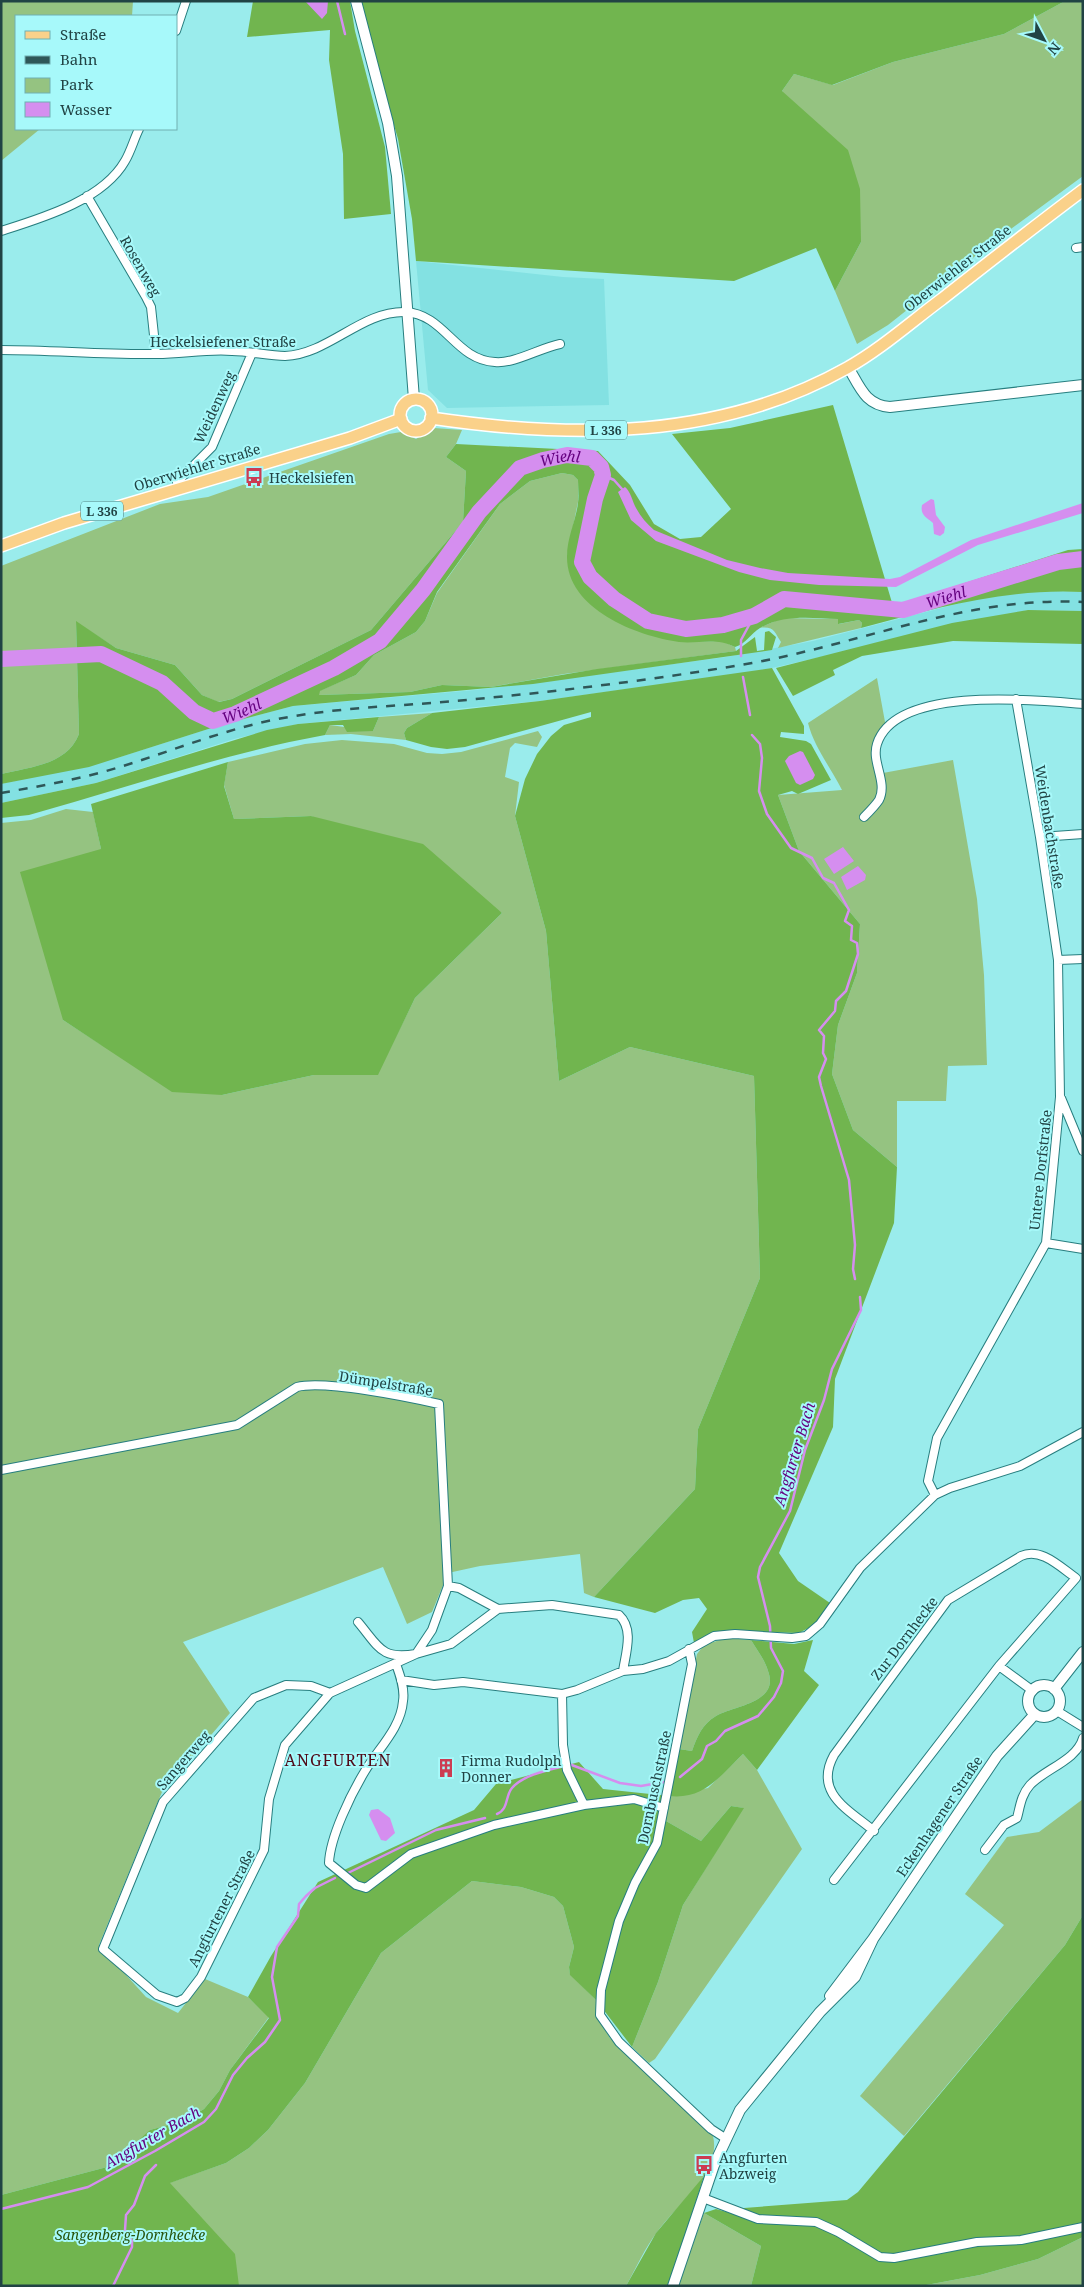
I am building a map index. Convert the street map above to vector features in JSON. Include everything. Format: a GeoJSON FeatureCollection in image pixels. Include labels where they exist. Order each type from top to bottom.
{"type":"FeatureCollection","features":[{"type":"Feature","properties":{"kind":"main road"},"geometry":{"type":"LineString","coordinates":[[356,1],[388,123],[397,176],[414,399]]}},
{"type":"Feature","properties":{"kind":"main road","name":"Oberwiehler Straße"},"geometry":{"type":"LineString","coordinates":[[431,418],[470,424],[602,430],[658,428],[747,411],[793,394],[848,367],[906,326],[1083,190]]}},
{"type":"Feature","properties":{"kind":"main road"},"geometry":{"type":"LineString","coordinates":[[848,367],[866,397],[875,404],[890,407],[1083,384]]}},
{"type":"Feature","properties":{"kind":"main road"},"geometry":{"type":"LineString","coordinates":[[414,399],[427,403],[431,418],[426,426],[417,430],[407,428],[401,419],[404,405],[414,399]]}},
{"type":"Feature","properties":{"kind":"main road","name":"Oberwiehler Straße"},"geometry":{"type":"LineString","coordinates":[[1,546],[64,523],[350,438],[401,419]]}},
{"type":"Feature","properties":{"kind":"main road"},"geometry":{"type":"LineString","coordinates":[[1054,1689],[1083,1652]]}},
{"type":"Feature","properties":{"kind":"main road"},"geometry":{"type":"LineString","coordinates":[[1045,1686],[1054,1689],[1060,1698],[1056,1711],[1046,1717],[1035,1714],[1029,1703],[1033,1691],[1045,1686]]}},
{"type":"Feature","properties":{"kind":"main road","name":"Eckenhagener Straße"},"geometry":{"type":"LineString","coordinates":[[673,2286],[725,2138],[740,2110],[820,2012],[855,1977],[873,1939],[997,1756],[1035,1714]]}},
{"type":"Feature","properties":{"kind":"street"},"geometry":{"type":"LineString","coordinates":[[178,25],[186,1]]}},
{"type":"Feature","properties":{"kind":"street"},"geometry":{"type":"LineString","coordinates":[[1,231],[41,218],[87,196],[108,183],[125,161],[138,130]]}},
{"type":"Feature","properties":{"kind":"street","name":"Rosenweg"},"geometry":{"type":"LineString","coordinates":[[87,196],[146,297],[150,308],[156,354]]}},
{"type":"Feature","properties":{"kind":"street"},"geometry":{"type":"LineString","coordinates":[[407,312],[432,321],[446,330],[457,345],[474,359],[496,363],[560,344]]}},
{"type":"Feature","properties":{"kind":"street","name":"Heckelsiefener Straße"},"geometry":{"type":"LineString","coordinates":[[1,350],[156,354],[232,350],[286,356],[304,353],[335,340],[372,319],[384,315],[407,312]]}},
{"type":"Feature","properties":{"kind":"street","name":"Weidenweg"},"geometry":{"type":"LineString","coordinates":[[178,489],[177,482],[180,477],[192,468],[212,447],[252,353]]}},
{"type":"Feature","properties":{"kind":"street"},"geometry":{"type":"LineString","coordinates":[[864,817],[879,799],[882,788],[875,750],[877,742],[888,727],[915,712],[963,700],[1016,699],[1083,704]]}},
{"type":"Feature","properties":{"kind":"street","name":"Weidenbachstraße"},"geometry":{"type":"LineString","coordinates":[[1016,699],[1040,837],[1058,960]]}},
{"type":"Feature","properties":{"kind":"street"},"geometry":{"type":"LineString","coordinates":[[1040,837],[1083,834]]}},
{"type":"Feature","properties":{"kind":"street"},"geometry":{"type":"LineString","coordinates":[[1058,960],[1083,959]]}},
{"type":"Feature","properties":{"kind":"street","name":"Untere Dorfstraße"},"geometry":{"type":"LineString","coordinates":[[936,1495],[928,1481],[938,1438],[1046,1243],[1060,1097],[1058,960]]}},
{"type":"Feature","properties":{"kind":"street"},"geometry":{"type":"LineString","coordinates":[[1060,1097],[1083,1151]]}},
{"type":"Feature","properties":{"kind":"street"},"geometry":{"type":"LineString","coordinates":[[1046,1243],[1083,1249]]}},
{"type":"Feature","properties":{"kind":"street","name":"Dümpelstraße"},"geometry":{"type":"LineString","coordinates":[[1,1470],[237,1425],[297,1388],[305,1386],[336,1387],[439,1404],[448,1586],[432,1630],[416,1654]]}},
{"type":"Feature","properties":{"kind":"street"},"geometry":{"type":"LineString","coordinates":[[401,1680],[434,1685],[463,1682],[562,1694],[577,1690],[623,1670],[643,1669],[668,1661],[714,1636],[735,1634],[792,1638],[806,1636],[820,1624],[860,1568],[936,1495],[950,1488],[1020,1466],[1083,1432]]}},
{"type":"Feature","properties":{"kind":"street","name":"Zur Dornhecke"},"geometry":{"type":"LineString","coordinates":[[834,1880],[874,1831],[999,1666],[1076,1578],[1042,1555],[1030,1552],[948,1600],[834,1755],[827,1778],[832,1795],[874,1831]]}},
{"type":"Feature","properties":{"kind":"street"},"geometry":{"type":"LineString","coordinates":[[448,1586],[459,1588],[498,1609]]}},
{"type":"Feature","properties":{"kind":"street"},"geometry":{"type":"LineString","coordinates":[[358,1622],[382,1650],[393,1657],[416,1654],[451,1644],[498,1609],[552,1605],[619,1615],[625,1621],[628,1634],[623,1670]]}},
{"type":"Feature","properties":{"kind":"street","name":"Dornbuschstraße"},"geometry":{"type":"LineString","coordinates":[[689,1649],[692,1664],[657,1843],[619,1921],[601,1990],[600,2015],[619,2042],[711,2129],[725,2138]]}},
{"type":"Feature","properties":{"kind":"street","name":"Angfurtener Straße"},"geometry":{"type":"LineString","coordinates":[[102,1948],[157,1995],[176,2002],[186,1998],[201,1977],[264,1850],[269,1799],[285,1746],[330,1693],[416,1654]]}},
{"type":"Feature","properties":{"kind":"street"},"geometry":{"type":"LineString","coordinates":[[396,1664],[404,1700],[401,1715],[364,1772],[330,1846],[329,1864],[356,1885],[366,1888],[411,1854],[494,1826],[584,1805],[634,1798],[664,1808]]}},
{"type":"Feature","properties":{"kind":"street"},"geometry":{"type":"LineString","coordinates":[[999,1666],[1033,1691]]}},
{"type":"Feature","properties":{"kind":"street","name":"Sangerweg"},"geometry":{"type":"LineString","coordinates":[[102,1948],[163,1802],[254,1698],[286,1684],[311,1686],[330,1693]]}},
{"type":"Feature","properties":{"kind":"street"},"geometry":{"type":"LineString","coordinates":[[562,1694],[563,1745],[568,1770],[584,1805]]}},
{"type":"Feature","properties":{"kind":"street"},"geometry":{"type":"LineString","coordinates":[[1056,1711],[1083,1727]]}},
{"type":"Feature","properties":{"kind":"street"},"geometry":{"type":"LineString","coordinates":[[985,1850],[1004,1825],[1017,1818],[1021,1799],[1030,1785],[1074,1752],[1081,1745],[1083,1738]]}},
{"type":"Feature","properties":{"kind":"street"},"geometry":{"type":"LineString","coordinates":[[703,2198],[758,2219],[816,2222],[838,2232],[880,2257],[894,2258],[976,2242],[1021,2240],[1083,2227]]}},
{"type":"Feature","properties":{"kind":"shaded area"},"geometry":{"type":"Polygon","coordinates":[[[416,261],[563,277],[604,279],[609,405],[447,408],[428,390],[416,261]]]}},
{"type":"Feature","properties":{"kind":"shaded area"},"geometry":{"type":"Polygon","coordinates":[[[1021,592],[1083,592],[1083,611],[1028,610],[738,674],[540,701],[298,724],[234,739],[96,783],[1,803],[1,784],[117,758],[224,724],[293,706],[475,690],[726,657],[813,641],[980,598],[1021,592]]]}},
{"type":"Feature","properties":{"kind":"green space"},"geometry":{"type":"Polygon","coordinates":[[[1,1],[133,1],[132,15],[15,15],[15,130],[39,130],[1,161],[1,1]]]}},
{"type":"Feature","properties":{"kind":"green space"},"geometry":{"type":"Polygon","coordinates":[[[253,1],[350,1],[355,31],[385,147],[391,214],[344,219],[343,154],[329,60],[330,30],[247,37],[253,1]]]}},
{"type":"Feature","properties":{"kind":"green space"},"geometry":{"type":"Polygon","coordinates":[[[358,1],[1065,1],[1004,34],[893,62],[832,85],[794,74],[782,91],[848,150],[860,189],[861,242],[835,291],[816,248],[734,281],[416,261],[412,219],[398,139],[358,1]]]}},
{"type":"Feature","properties":{"kind":"green space"},"geometry":{"type":"Polygon","coordinates":[[[1065,1],[1083,1],[1083,176],[993,242],[888,325],[857,344],[835,291],[861,242],[782,91],[794,74],[833,85],[893,62],[1004,34],[1065,1]]]}},
{"type":"Feature","properties":{"kind":"green space"},"geometry":{"type":"Polygon","coordinates":[[[833,405],[893,606],[1068,550],[1083,549],[1083,592],[1026,593],[998,596],[916,613],[861,628],[862,623],[859,620],[838,624],[838,619],[788,619],[760,628],[735,647],[721,642],[679,642],[662,639],[624,626],[606,617],[578,591],[570,575],[567,556],[568,543],[578,503],[578,480],[573,475],[562,473],[530,481],[500,504],[437,592],[425,621],[416,632],[374,655],[356,675],[320,691],[319,695],[410,692],[442,685],[491,687],[597,669],[736,651],[755,637],[757,651],[764,650],[765,632],[769,631],[776,637],[772,650],[533,684],[293,706],[224,724],[89,767],[1,784],[1,774],[46,763],[57,758],[66,752],[79,734],[76,621],[116,648],[175,665],[202,695],[219,702],[232,699],[371,630],[463,522],[466,471],[446,457],[456,444],[598,451],[630,485],[654,524],[680,539],[701,537],[731,509],[672,434],[730,428],[833,405]]]}},
{"type":"Feature","properties":{"kind":"green space"},"geometry":{"type":"Polygon","coordinates":[[[434,428],[462,430],[456,444],[446,457],[466,471],[463,522],[371,630],[232,699],[218,702],[202,695],[175,665],[116,648],[76,622],[79,734],[66,752],[57,758],[46,763],[1,774],[1,566],[160,504],[208,497],[389,434],[401,432],[416,439],[434,428]]]}},
{"type":"Feature","properties":{"kind":"green space"},"geometry":{"type":"Polygon","coordinates":[[[562,473],[573,475],[578,480],[578,502],[567,556],[681,642],[722,641],[735,647],[736,651],[564,674],[491,687],[442,685],[410,692],[319,695],[319,691],[356,675],[374,655],[416,632],[425,621],[437,593],[500,504],[530,481],[562,473]]]}},
{"type":"Feature","properties":{"kind":"green space"},"geometry":{"type":"Polygon","coordinates":[[[1028,610],[1083,611],[1083,644],[953,641],[862,656],[833,670],[835,675],[793,696],[776,668],[952,623],[1028,610]]]}},
{"type":"Feature","properties":{"kind":"green space"},"geometry":{"type":"Polygon","coordinates":[[[782,618],[838,619],[839,624],[859,620],[862,623],[861,628],[778,648],[781,642],[773,630],[759,628],[782,618]]]}},
{"type":"Feature","properties":{"kind":"green space"},"geometry":{"type":"Polygon","coordinates":[[[772,668],[804,726],[804,734],[781,732],[780,737],[806,741],[811,744],[831,780],[798,794],[792,791],[778,795],[799,851],[860,924],[857,973],[838,1025],[832,1074],[853,1130],[897,1167],[894,1223],[835,1379],[833,1427],[779,1553],[798,1581],[830,1603],[818,1623],[799,1633],[726,1631],[714,1633],[694,1643],[692,1632],[707,1609],[699,1598],[683,1600],[655,1613],[594,1597],[695,1489],[698,1429],[760,1278],[754,1076],[630,1047],[559,1081],[546,931],[515,816],[525,779],[537,754],[551,736],[564,725],[591,717],[591,712],[465,747],[447,749],[431,747],[406,740],[404,733],[407,728],[432,713],[540,701],[772,668]]]}},
{"type":"Feature","properties":{"kind":"green space"},"geometry":{"type":"Polygon","coordinates":[[[877,678],[887,733],[880,752],[883,773],[953,760],[977,899],[984,975],[987,1065],[948,1066],[946,1101],[897,1101],[897,1167],[853,1130],[832,1074],[838,1025],[857,973],[860,924],[799,851],[778,795],[842,790],[818,749],[808,723],[877,678]]]}},
{"type":"Feature","properties":{"kind":"green space"},"geometry":{"type":"Polygon","coordinates":[[[432,713],[407,728],[404,733],[406,740],[351,734],[325,735],[330,725],[373,731],[379,717],[432,713]]]}},
{"type":"Feature","properties":{"kind":"green space"},"geometry":{"type":"Polygon","coordinates":[[[379,717],[373,731],[347,732],[343,725],[330,725],[325,735],[288,742],[213,761],[29,815],[1,818],[1,803],[96,783],[267,730],[298,724],[379,717]]]}},
{"type":"Feature","properties":{"kind":"green space"},"geometry":{"type":"Polygon","coordinates":[[[538,731],[542,737],[537,747],[515,743],[510,748],[505,777],[519,782],[515,816],[546,931],[559,1081],[630,1047],[754,1076],[760,1278],[698,1429],[695,1489],[594,1597],[584,1593],[580,1554],[480,1566],[448,1573],[432,1612],[407,1624],[383,1567],[183,1642],[230,1713],[162,1792],[99,1945],[146,1997],[178,2013],[205,1979],[248,1997],[269,2017],[230,2070],[219,2091],[204,2109],[186,2120],[150,2130],[126,2162],[1,2195],[1,823],[31,820],[66,809],[93,812],[101,849],[63,1020],[100,1044],[222,1095],[314,1075],[377,1075],[415,998],[502,913],[311,816],[234,819],[224,785],[228,762],[305,744],[342,740],[394,744],[427,753],[442,754],[461,752],[538,731]]]}},
{"type":"Feature","properties":{"kind":"green space"},"geometry":{"type":"Polygon","coordinates":[[[228,762],[224,786],[234,819],[311,816],[423,844],[502,913],[415,998],[378,1075],[314,1075],[222,1095],[172,1092],[63,1020],[20,872],[101,849],[91,804],[228,762]]]}},
{"type":"Feature","properties":{"kind":"green space"},"geometry":{"type":"Polygon","coordinates":[[[726,1638],[751,1640],[768,1671],[770,1682],[767,1690],[753,1702],[711,1719],[701,1731],[692,1751],[679,1749],[697,1654],[704,1645],[726,1638]]]}},
{"type":"Feature","properties":{"kind":"green space"},"geometry":{"type":"Polygon","coordinates":[[[751,1640],[794,1644],[813,1640],[804,1671],[819,1685],[757,1770],[743,1754],[719,1778],[702,1790],[681,1796],[669,1796],[679,1749],[692,1751],[701,1731],[711,1719],[753,1702],[767,1690],[770,1682],[768,1671],[751,1640]]]}},
{"type":"Feature","properties":{"kind":"green space"},"geometry":{"type":"Polygon","coordinates":[[[743,1754],[757,1770],[802,1849],[655,2059],[649,2063],[632,2047],[658,1982],[683,1905],[743,1808],[731,1806],[701,1841],[666,1821],[669,1796],[708,1788],[743,1754]]]}},
{"type":"Feature","properties":{"kind":"green space","name":"Sangenberg-Dornhecke"},"geometry":{"type":"Polygon","coordinates":[[[579,1762],[603,1789],[669,1796],[666,1821],[701,1841],[731,1806],[744,1808],[683,1905],[658,1982],[632,2047],[596,2000],[570,1975],[569,1967],[574,1947],[563,1906],[554,1897],[521,1887],[472,1881],[381,1953],[305,2083],[268,2130],[249,2148],[226,2163],[170,2183],[235,2254],[239,2286],[1,2286],[1,2195],[126,2162],[138,2148],[140,2139],[150,2130],[186,2120],[204,2109],[219,2091],[230,2070],[269,2018],[248,1997],[271,1956],[318,1882],[474,1810],[496,1784],[579,1762]]]}},
{"type":"Feature","properties":{"kind":"green space"},"geometry":{"type":"Polygon","coordinates":[[[1083,1799],[1083,1915],[1065,1945],[904,2136],[860,2096],[1004,1925],[965,1894],[1007,1837],[1039,1832],[1083,1799]]]}},
{"type":"Feature","properties":{"kind":"green space","name":"Sangenberg-Dornhecke"},"geometry":{"type":"Polygon","coordinates":[[[472,1881],[521,1887],[554,1897],[563,1906],[574,1947],[569,1967],[570,1974],[596,2000],[601,2023],[610,2038],[713,2136],[714,2149],[711,2162],[704,2175],[653,2238],[626,2286],[1,2286],[1,2224],[159,2182],[211,2229],[169,2183],[226,2163],[249,2148],[268,2130],[305,2083],[381,1953],[472,1881]]]}},
{"type":"Feature","properties":{"kind":"green space"},"geometry":{"type":"Polygon","coordinates":[[[1083,1915],[1083,2237],[1038,2259],[980,2275],[921,2286],[751,2286],[761,2246],[704,2213],[716,2209],[741,2216],[744,2208],[847,2200],[858,2192],[1065,1945],[1083,1915]]]}},
{"type":"Feature","properties":{"kind":"green space"},"geometry":{"type":"Polygon","coordinates":[[[704,2176],[669,2286],[626,2286],[656,2233],[704,2176]]]}},
{"type":"Feature","properties":{"kind":"green space"},"geometry":{"type":"Polygon","coordinates":[[[704,2213],[761,2246],[751,2286],[678,2286],[704,2213]]]}},
{"type":"Feature","properties":{"kind":"green space"},"geometry":{"type":"Polygon","coordinates":[[[1083,2237],[1083,2286],[921,2286],[980,2275],[1038,2259],[1083,2237]]]}},
{"type":"Feature","properties":{"kind":"water"},"geometry":{"type":"Polygon","coordinates":[[[305,1],[328,1],[327,13],[322,19],[305,1]]]}},
{"type":"Feature","properties":{"kind":"water"},"geometry":{"type":"Polygon","coordinates":[[[625,487],[629,491],[640,514],[654,530],[727,560],[788,573],[890,579],[900,577],[971,540],[1083,503],[1083,513],[978,545],[896,587],[819,585],[770,580],[739,572],[656,541],[631,520],[618,492],[625,487]]]}},
{"type":"Feature","properties":{"kind":"water"},"geometry":{"type":"Polygon","coordinates":[[[931,499],[934,500],[936,515],[945,527],[944,533],[940,536],[934,534],[933,523],[924,516],[922,511],[922,505],[931,499]]]}},
{"type":"Feature","properties":{"kind":"water"},"geometry":{"type":"Polygon","coordinates":[[[800,751],[803,752],[815,775],[813,779],[800,785],[796,783],[785,761],[789,756],[800,751]]]}},
{"type":"Feature","properties":{"kind":"water"},"geometry":{"type":"Polygon","coordinates":[[[843,847],[854,861],[834,874],[824,859],[843,847]]]}},
{"type":"Feature","properties":{"kind":"water"},"geometry":{"type":"Polygon","coordinates":[[[858,866],[866,875],[865,880],[847,890],[841,877],[858,866]]]}},
{"type":"Feature","properties":{"kind":"water"},"geometry":{"type":"Polygon","coordinates":[[[378,1809],[390,1818],[395,1833],[386,1841],[381,1840],[369,1815],[371,1810],[378,1809]]]}},
{"type":"Feature","properties":{"kind":"waterway"},"geometry":{"type":"LineString","coordinates":[[337,1],[345,34]]}},
{"type":"Feature","properties":{"kind":"waterway","name":"Wiehl"},"geometry":{"type":"LineString","coordinates":[[1,659],[101,654],[162,683],[194,712],[213,721],[235,714],[334,668],[380,641],[423,590],[479,512],[520,468],[543,460],[567,455],[592,458],[601,467],[603,475],[595,499],[582,562],[590,577],[614,599],[648,621],[686,629],[723,625],[754,616],[784,599],[903,610],[1058,562],[1083,559]]}},
{"type":"Feature","properties":{"kind":"waterway"},"geometry":{"type":"LineString","coordinates":[[603,475],[614,480],[622,489]]}},
{"type":"Feature","properties":{"kind":"waterway","name":"Angfurter Bach"},"geometry":{"type":"LineString","coordinates":[[741,656],[741,640],[754,616]]}},
{"type":"Feature","properties":{"kind":"waterway","name":"Angfurter Bach"},"geometry":{"type":"LineString","coordinates":[[743,677],[750,715]]}},
{"type":"Feature","properties":{"kind":"waterway","name":"Angfurter Bach"},"geometry":{"type":"LineString","coordinates":[[752,735],[760,744],[762,758],[759,791],[767,814],[791,848],[812,858],[823,878],[834,883],[849,910],[845,921],[852,926],[851,940],[857,943],[858,954],[846,991],[836,1001],[835,1011],[819,1030],[824,1036],[823,1053],[826,1059],[819,1077],[849,1180],[855,1245],[853,1269],[855,1279]]}},
{"type":"Feature","properties":{"kind":"waterway","name":"Angfurter Bach"},"geometry":{"type":"LineString","coordinates":[[680,1777],[702,1759],[707,1746],[716,1741],[725,1731],[758,1716],[774,1697],[781,1683],[783,1671],[771,1648],[770,1626],[758,1577],[760,1567],[790,1511],[805,1450],[824,1400],[832,1369],[861,1310],[860,1297]]}},
{"type":"Feature","properties":{"kind":"waterway","name":"Angfurter Bach"},"geometry":{"type":"LineString","coordinates":[[569,1764],[620,1783],[641,1786],[664,1782]]}},
{"type":"Feature","properties":{"kind":"waterway","name":"Angfurter Bach"},"geometry":{"type":"LineString","coordinates":[[497,1814],[505,1806],[510,1791],[517,1783],[536,1774],[564,1766]]}},
{"type":"Feature","properties":{"kind":"waterway","name":"Angfurter Bach"},"geometry":{"type":"LineString","coordinates":[[348,1873],[436,1830],[485,1818]]}},
{"type":"Feature","properties":{"kind":"waterway","name":"Angfurter Bach"},"geometry":{"type":"LineString","coordinates":[[1,2209],[88,2187],[204,2122],[216,2109],[233,2075],[247,2058],[265,2042],[280,2020],[272,1977],[277,1947],[298,1916],[299,1904],[315,1888],[335,1878]]}},
{"type":"Feature","properties":{"kind":"waterway"},"geometry":{"type":"LineString","coordinates":[[113,2286],[132,2247],[132,2241],[125,2230],[126,2215],[134,2205],[145,2176],[156,2165]]}},
{"type":"Feature","properties":{"kind":"railway"},"geometry":{"type":"LineString","coordinates":[[1,793],[91,775],[229,731],[295,716],[529,694],[678,675],[793,654],[957,613],[998,606],[1040,602],[1083,602]]}},
{"type":"Feature","properties":{"kind":"place","name":"Heckelsiefen"},"geometry":{"type":"Point","coordinates":[254,477]}},
{"type":"Feature","properties":{"kind":"place","name":"Firma Rudolph Donner"},"geometry":{"type":"Point","coordinates":[446,1768]}},
{"type":"Feature","properties":{"kind":"place","name":"Angfurten Abzweig"},"geometry":{"type":"Point","coordinates":[704,2165]}},
{"type":"Feature","properties":{"kind":"district","name":"ANGFURTEN"},"geometry":{"type":"Point","coordinates":[338,1760]}}]}
